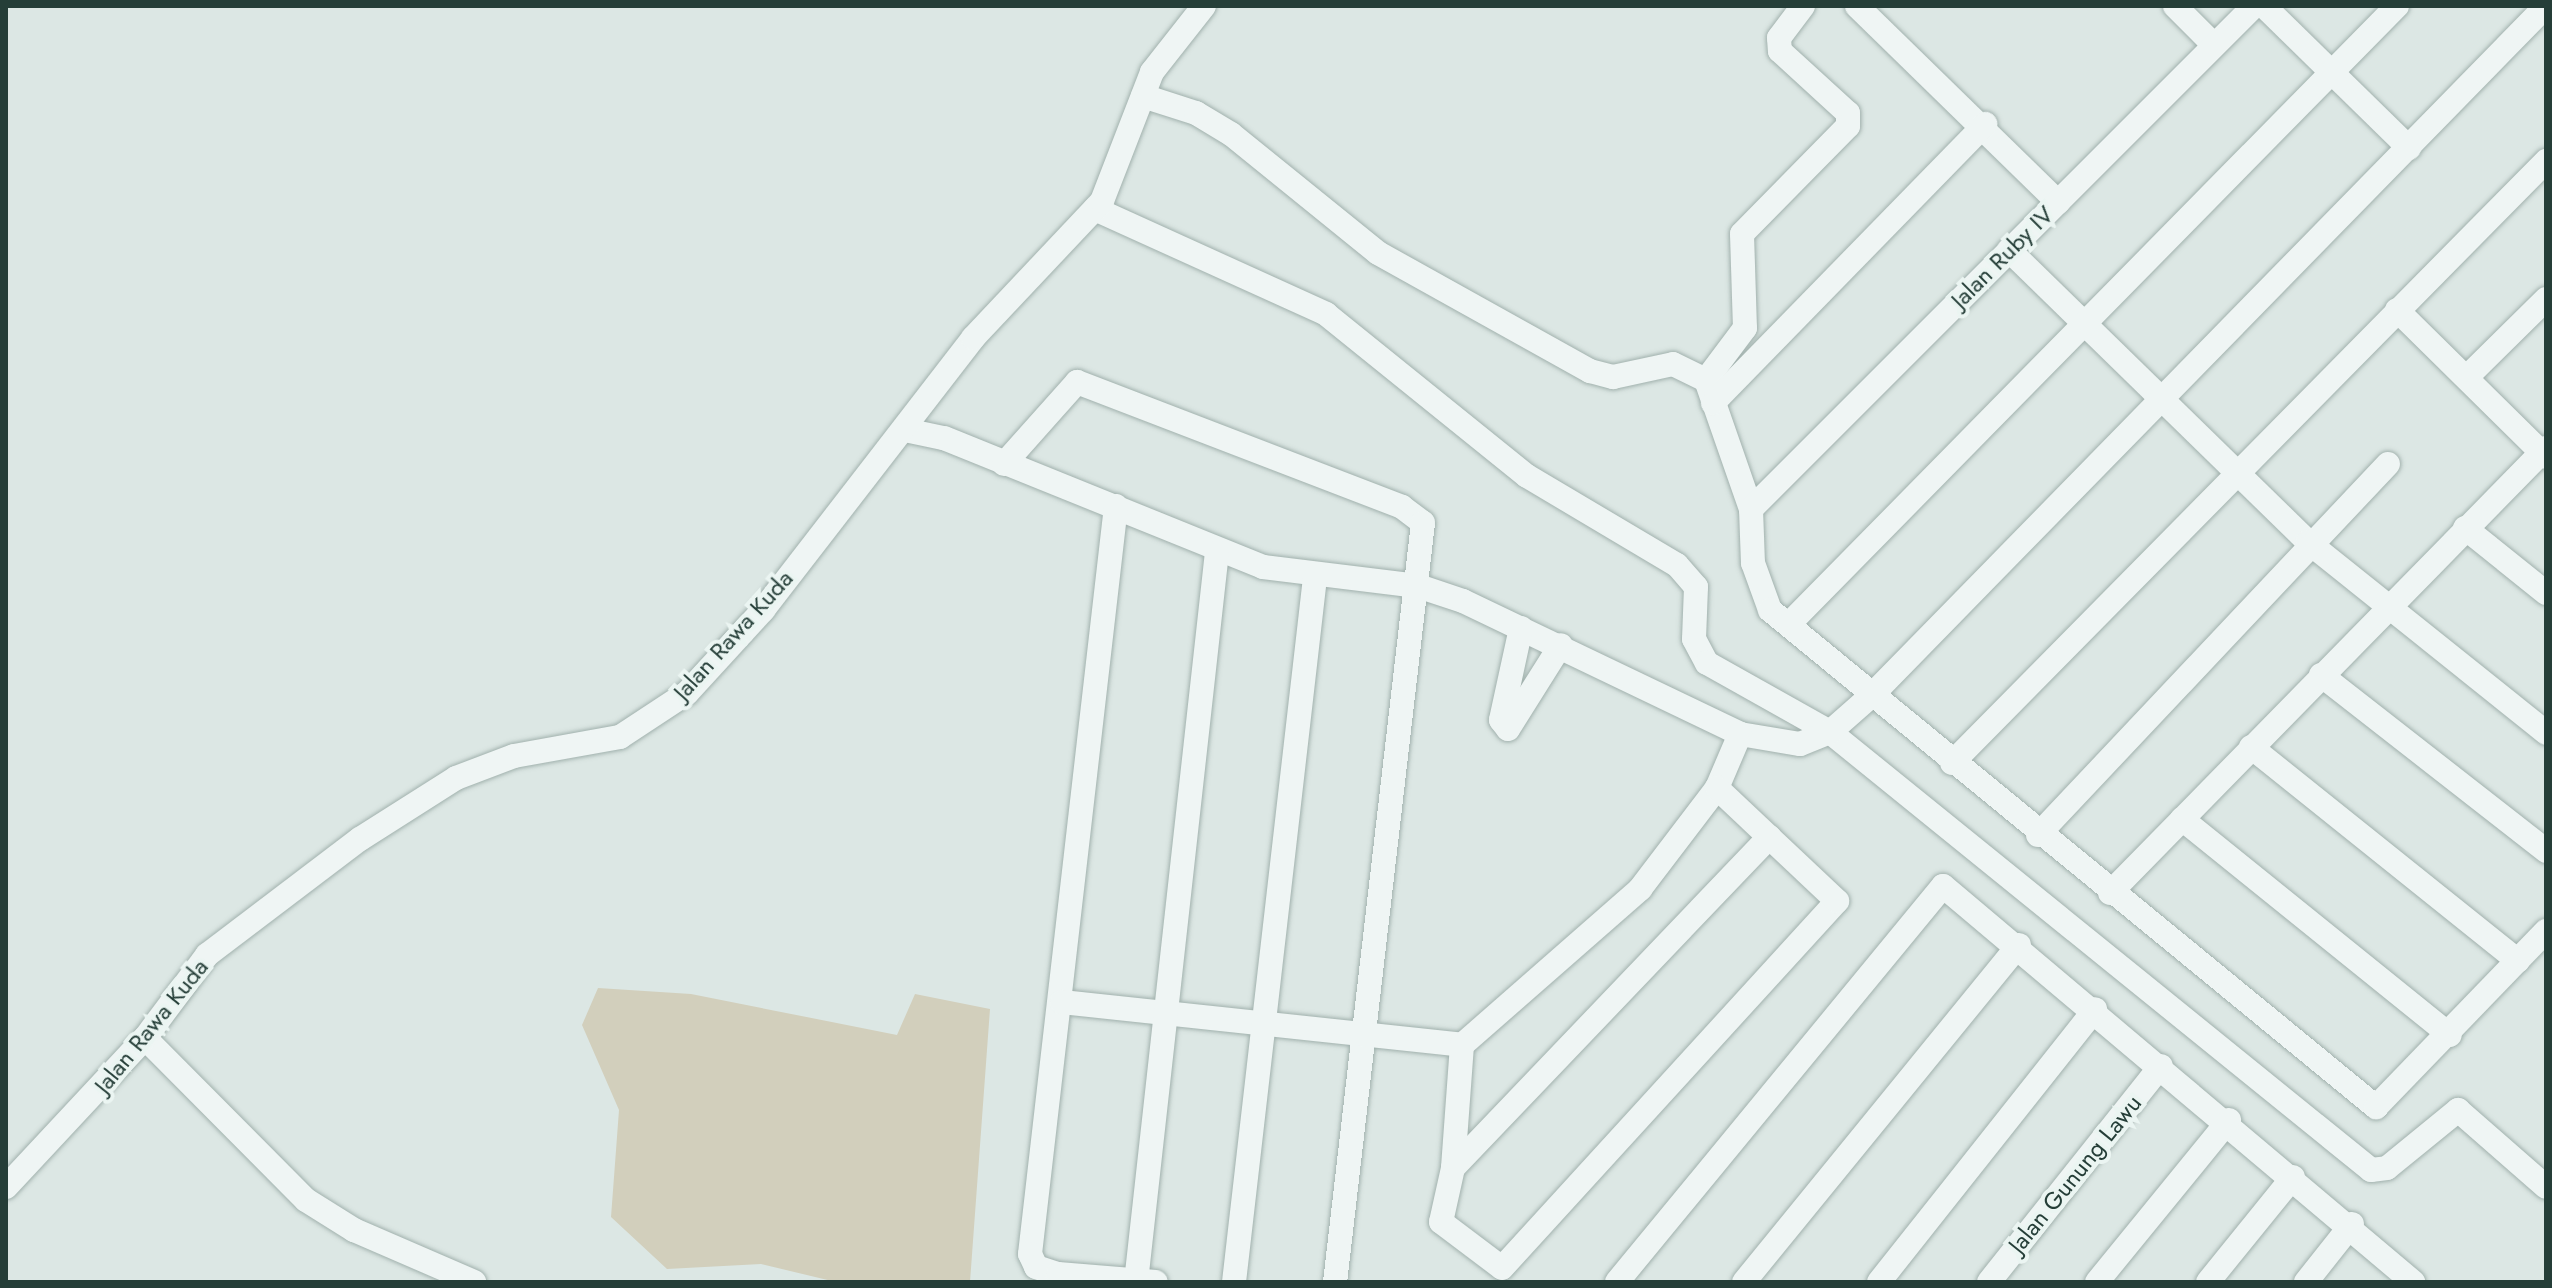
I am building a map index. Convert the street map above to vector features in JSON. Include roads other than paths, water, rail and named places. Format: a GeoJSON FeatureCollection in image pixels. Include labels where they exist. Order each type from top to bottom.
{"type":"FeatureCollection","features":[{"type":"Feature","properties":{"kind":"street","name":"Jalan Rawa Kuda"},"geometry":{"type":"LineString","coordinates":[[6,1187],[145,1038],[207,955],[360,839],[456,778],[514,756],[620,737],[687,693],[905,430],[973,338],[1095,209],[1152,72],[1204,6]]}},
{"type":"Feature","properties":{"kind":"street"},"geometry":{"type":"LineString","coordinates":[[1710,392],[1745,328],[1742,234],[1849,119],[1780,51],[1779,38],[1803,6]]}},
{"type":"Feature","properties":{"kind":"street"},"geometry":{"type":"LineString","coordinates":[[1857,6],[1985,124],[2058,202]]}},
{"type":"Feature","properties":{"kind":"street"},"geometry":{"type":"LineString","coordinates":[[2175,6],[2213,44]]}},
{"type":"Feature","properties":{"kind":"street","name":"Jalan Ruby IV"},"geometry":{"type":"LineString","coordinates":[[1751,509],[2254,6]]}},
{"type":"Feature","properties":{"kind":"street"},"geometry":{"type":"LineString","coordinates":[[2264,6],[2409,148]]}},
{"type":"Feature","properties":{"kind":"street"},"geometry":{"type":"LineString","coordinates":[[1789,624],[2082,322],[2397,6]]}},
{"type":"Feature","properties":{"kind":"street"},"geometry":{"type":"LineString","coordinates":[[905,430],[1116,506],[1217,552],[1315,578],[1418,586],[1561,645],[1740,734],[1788,745],[1830,732],[1872,695],[2546,6]]}},
{"type":"Feature","properties":{"kind":"street"},"geometry":{"type":"LineString","coordinates":[[1143,96],[1231,134],[1378,253],[1590,371],[1613,377],[1673,364],[1710,392],[1751,509],[1760,595],[1789,624],[2038,835],[2376,1107],[2450,1035],[2546,931]]}},
{"type":"Feature","properties":{"kind":"street"},"geometry":{"type":"LineString","coordinates":[[1710,392],[1985,124]]}},
{"type":"Feature","properties":{"kind":"street"},"geometry":{"type":"LineString","coordinates":[[1952,763],[2546,161]]}},
{"type":"Feature","properties":{"kind":"street"},"geometry":{"type":"LineString","coordinates":[[1095,209],[1326,314],[1527,476],[1677,565],[1696,587],[1697,653],[1830,732],[2371,1170],[2387,1168],[2458,1110],[2546,1187]]}},
{"type":"Feature","properties":{"kind":"street"},"geometry":{"type":"LineString","coordinates":[[2009,250],[2238,470],[2308,542],[2546,733]]}},
{"type":"Feature","properties":{"kind":"street"},"geometry":{"type":"LineString","coordinates":[[2467,377],[2546,299]]}},
{"type":"Feature","properties":{"kind":"street"},"geometry":{"type":"LineString","coordinates":[[2110,893],[2387,607],[2544,453],[2397,310]]}},
{"type":"Feature","properties":{"kind":"street"},"geometry":{"type":"LineString","coordinates":[[1004,464],[1067,385],[1088,384],[1412,512],[1423,523],[1335,1282]]}},
{"type":"Feature","properties":{"kind":"street"},"geometry":{"type":"LineString","coordinates":[[2038,835],[2308,542],[2388,464]]}},
{"type":"Feature","properties":{"kind":"street"},"geometry":{"type":"LineString","coordinates":[[1116,506],[1062,1002],[1030,1254],[1036,1267],[1058,1274],[1142,1282],[1165,1016],[1217,552]]}},
{"type":"Feature","properties":{"kind":"street"},"geometry":{"type":"LineString","coordinates":[[2465,528],[2546,593]]}},
{"type":"Feature","properties":{"kind":"street"},"geometry":{"type":"LineString","coordinates":[[1234,1282],[1315,578]]}},
{"type":"Feature","properties":{"kind":"street"},"geometry":{"type":"LineString","coordinates":[[1521,628],[1501,720],[1508,729],[1561,645]]}},
{"type":"Feature","properties":{"kind":"street"},"geometry":{"type":"LineString","coordinates":[[2321,675],[2546,851]]}},
{"type":"Feature","properties":{"kind":"street"},"geometry":{"type":"LineString","coordinates":[[1062,1002],[1165,1016],[1264,1023],[1462,1045],[1622,910],[1717,788],[1740,734]]}},
{"type":"Feature","properties":{"kind":"street"},"geometry":{"type":"LineString","coordinates":[[2251,747],[2518,961]]}},
{"type":"Feature","properties":{"kind":"street"},"geometry":{"type":"LineString","coordinates":[[1462,1045],[1453,1168],[1441,1222],[1502,1268],[1835,906],[1835,896],[1717,788]]}},
{"type":"Feature","properties":{"kind":"street"},"geometry":{"type":"LineString","coordinates":[[2182,819],[2450,1035]]}},
{"type":"Feature","properties":{"kind":"street"},"geometry":{"type":"LineString","coordinates":[[1453,1168],[1769,837]]}},
{"type":"Feature","properties":{"kind":"street"},"geometry":{"type":"LineString","coordinates":[[1617,1282],[1937,889],[1950,889],[2019,945],[2352,1224],[2413,1282]]}},
{"type":"Feature","properties":{"kind":"street"},"geometry":{"type":"LineString","coordinates":[[1744,1282],[2019,945]]}},
{"type":"Feature","properties":{"kind":"street"},"geometry":{"type":"LineString","coordinates":[[1879,1282],[2095,1009]]}},
{"type":"Feature","properties":{"kind":"street"},"geometry":{"type":"LineString","coordinates":[[145,1038],[306,1200],[354,1230],[474,1282]]}},
{"type":"Feature","properties":{"kind":"street","name":"Jalan Gunung Lawu"},"geometry":{"type":"LineString","coordinates":[[1989,1282],[2161,1066]]}},
{"type":"Feature","properties":{"kind":"street"},"geometry":{"type":"LineString","coordinates":[[2097,1282],[2229,1120]]}},
{"type":"Feature","properties":{"kind":"street"},"geometry":{"type":"LineString","coordinates":[[2208,1282],[2293,1177]]}},
{"type":"Feature","properties":{"kind":"street"},"geometry":{"type":"LineString","coordinates":[[2306,1282],[2352,1224]]}}]}
